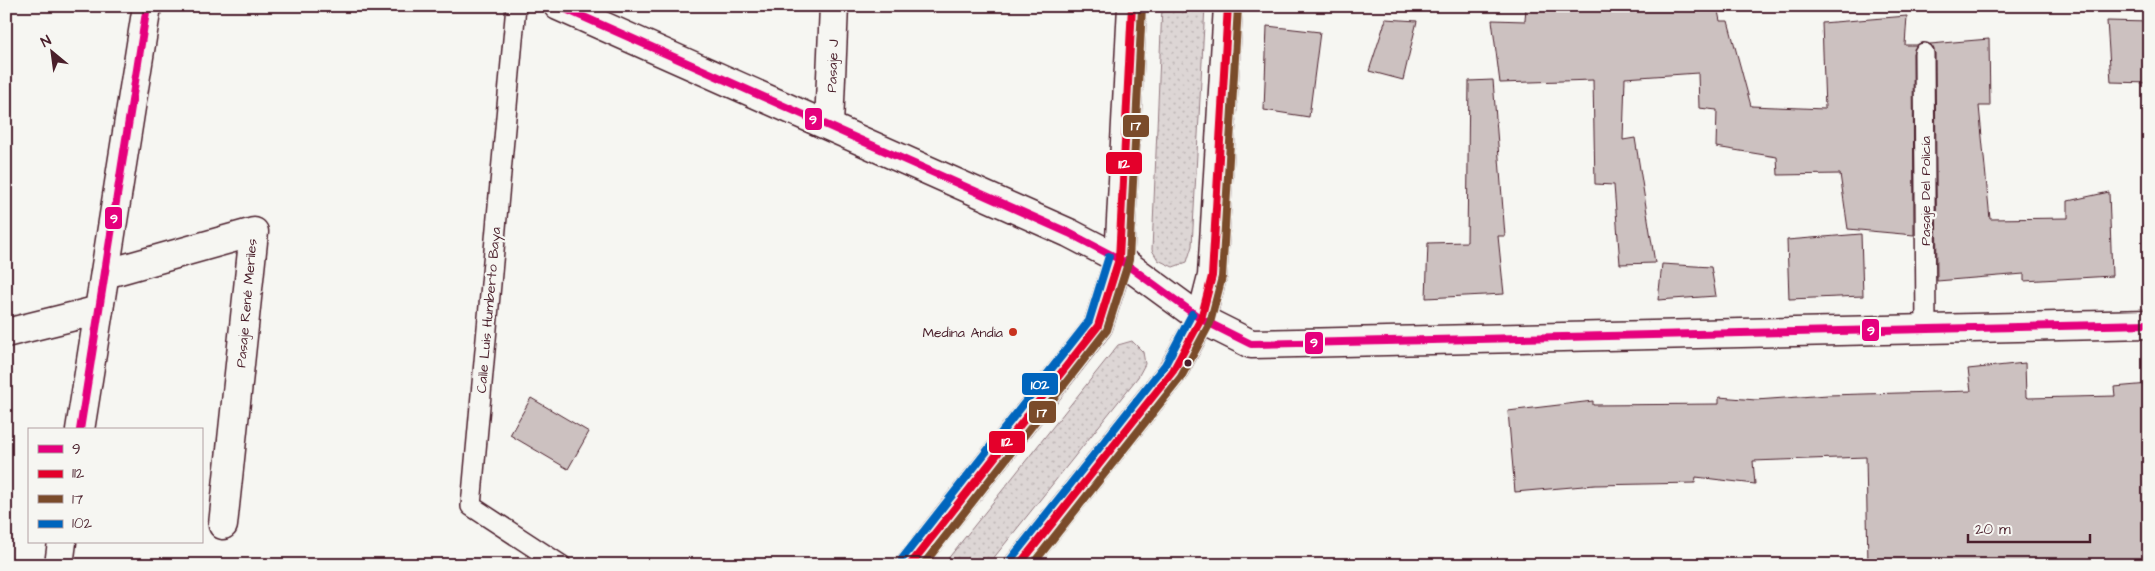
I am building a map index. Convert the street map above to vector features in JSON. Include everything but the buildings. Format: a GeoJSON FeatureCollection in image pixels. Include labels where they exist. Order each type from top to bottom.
{"type":"FeatureCollection","features":[{"type":"Feature","properties":{"kind":"street"},"geometry":{"type":"LineString","coordinates":[[80,428],[147,6]]}},
{"type":"Feature","properties":{"kind":"street"},"geometry":{"type":"LineString","coordinates":[[558,6],[1069,233],[1119,259],[1201,319],[1251,344],[2149,324]]}},
{"type":"Feature","properties":{"kind":"street","name":"Pasaje J"},"geometry":{"type":"LineString","coordinates":[[829,125],[834,6]]}},
{"type":"Feature","properties":{"kind":"street"},"geometry":{"type":"LineString","coordinates":[[910,565],[1098,326],[1119,259],[1132,6]]}},
{"type":"Feature","properties":{"kind":"street"},"geometry":{"type":"LineString","coordinates":[[1018,565],[1173,372],[1201,319],[1212,276],[1228,6]]}},
{"type":"Feature","properties":{"kind":"street","name":"Pasaje René Meriles"},"geometry":{"type":"LineString","coordinates":[[104,274],[254,232],[223,525]]}},
{"type":"Feature","properties":{"kind":"street"},"geometry":{"type":"LineString","coordinates":[[6,333],[99,310]]}},
{"type":"Feature","properties":{"kind":"street"},"geometry":{"type":"LineString","coordinates":[[59,565],[62,544]]}},
{"type":"Feature","properties":{"kind":"lane","name":"Calle Luis Humberto Baya"},"geometry":{"type":"LineString","coordinates":[[516,6],[471,506],[562,565]]}},
{"type":"Feature","properties":{"kind":"lane","name":"Pasaje Del Policía"},"geometry":{"type":"LineString","coordinates":[[1924,53],[1926,329]]}},
{"type":"Feature","properties":{"kind":"shaded area"},"geometry":{"type":"Polygon","coordinates":[[[1162,6],[1205,6],[1192,246],[1187,262],[1173,267],[1158,260],[1152,250],[1162,6]]]}},
{"type":"Feature","properties":{"kind":"shaded area"},"geometry":{"type":"Polygon","coordinates":[[[1132,341],[1143,352],[1145,364],[1138,377],[988,565],[943,565],[1118,345],[1132,341]]]}},
{"type":"Feature","properties":{"kind":"transit line","name":"9"},"geometry":{"type":"LineString","coordinates":[[80,428],[147,6]]}},
{"type":"Feature","properties":{"kind":"transit line","name":"9"},"geometry":{"type":"LineString","coordinates":[[559,6],[1069,233],[1119,259],[1201,319],[1251,344],[2149,324]]}},
{"type":"Feature","properties":{"kind":"transit line","name":"112"},"geometry":{"type":"LineString","coordinates":[[910,565],[1098,326],[1119,259],[1132,6]]}},
{"type":"Feature","properties":{"kind":"transit line","name":"112"},"geometry":{"type":"LineString","coordinates":[[1019,565],[1173,371],[1201,319],[1212,276],[1228,6]]}},
{"type":"Feature","properties":{"kind":"transit line","name":"17"},"geometry":{"type":"LineString","coordinates":[[923,565],[1107,330],[1129,260],[1142,7]]}},
{"type":"Feature","properties":{"kind":"transit line","name":"17"},"geometry":{"type":"LineString","coordinates":[[1032,565],[1181,377],[1210,323],[1222,277],[1238,7]]}},
{"type":"Feature","properties":{"kind":"transit line","name":"102"},"geometry":{"type":"LineString","coordinates":[[902,559],[1089,321],[1109,256]]}},
{"type":"Feature","properties":{"kind":"transit line","name":"102"},"geometry":{"type":"LineString","coordinates":[[1011,559],[1165,365],[1192,314]]}},
{"type":"Feature","properties":{"kind":"place","name":"Medina Andia"},"geometry":{"type":"Point","coordinates":[1013,332]}}]}
